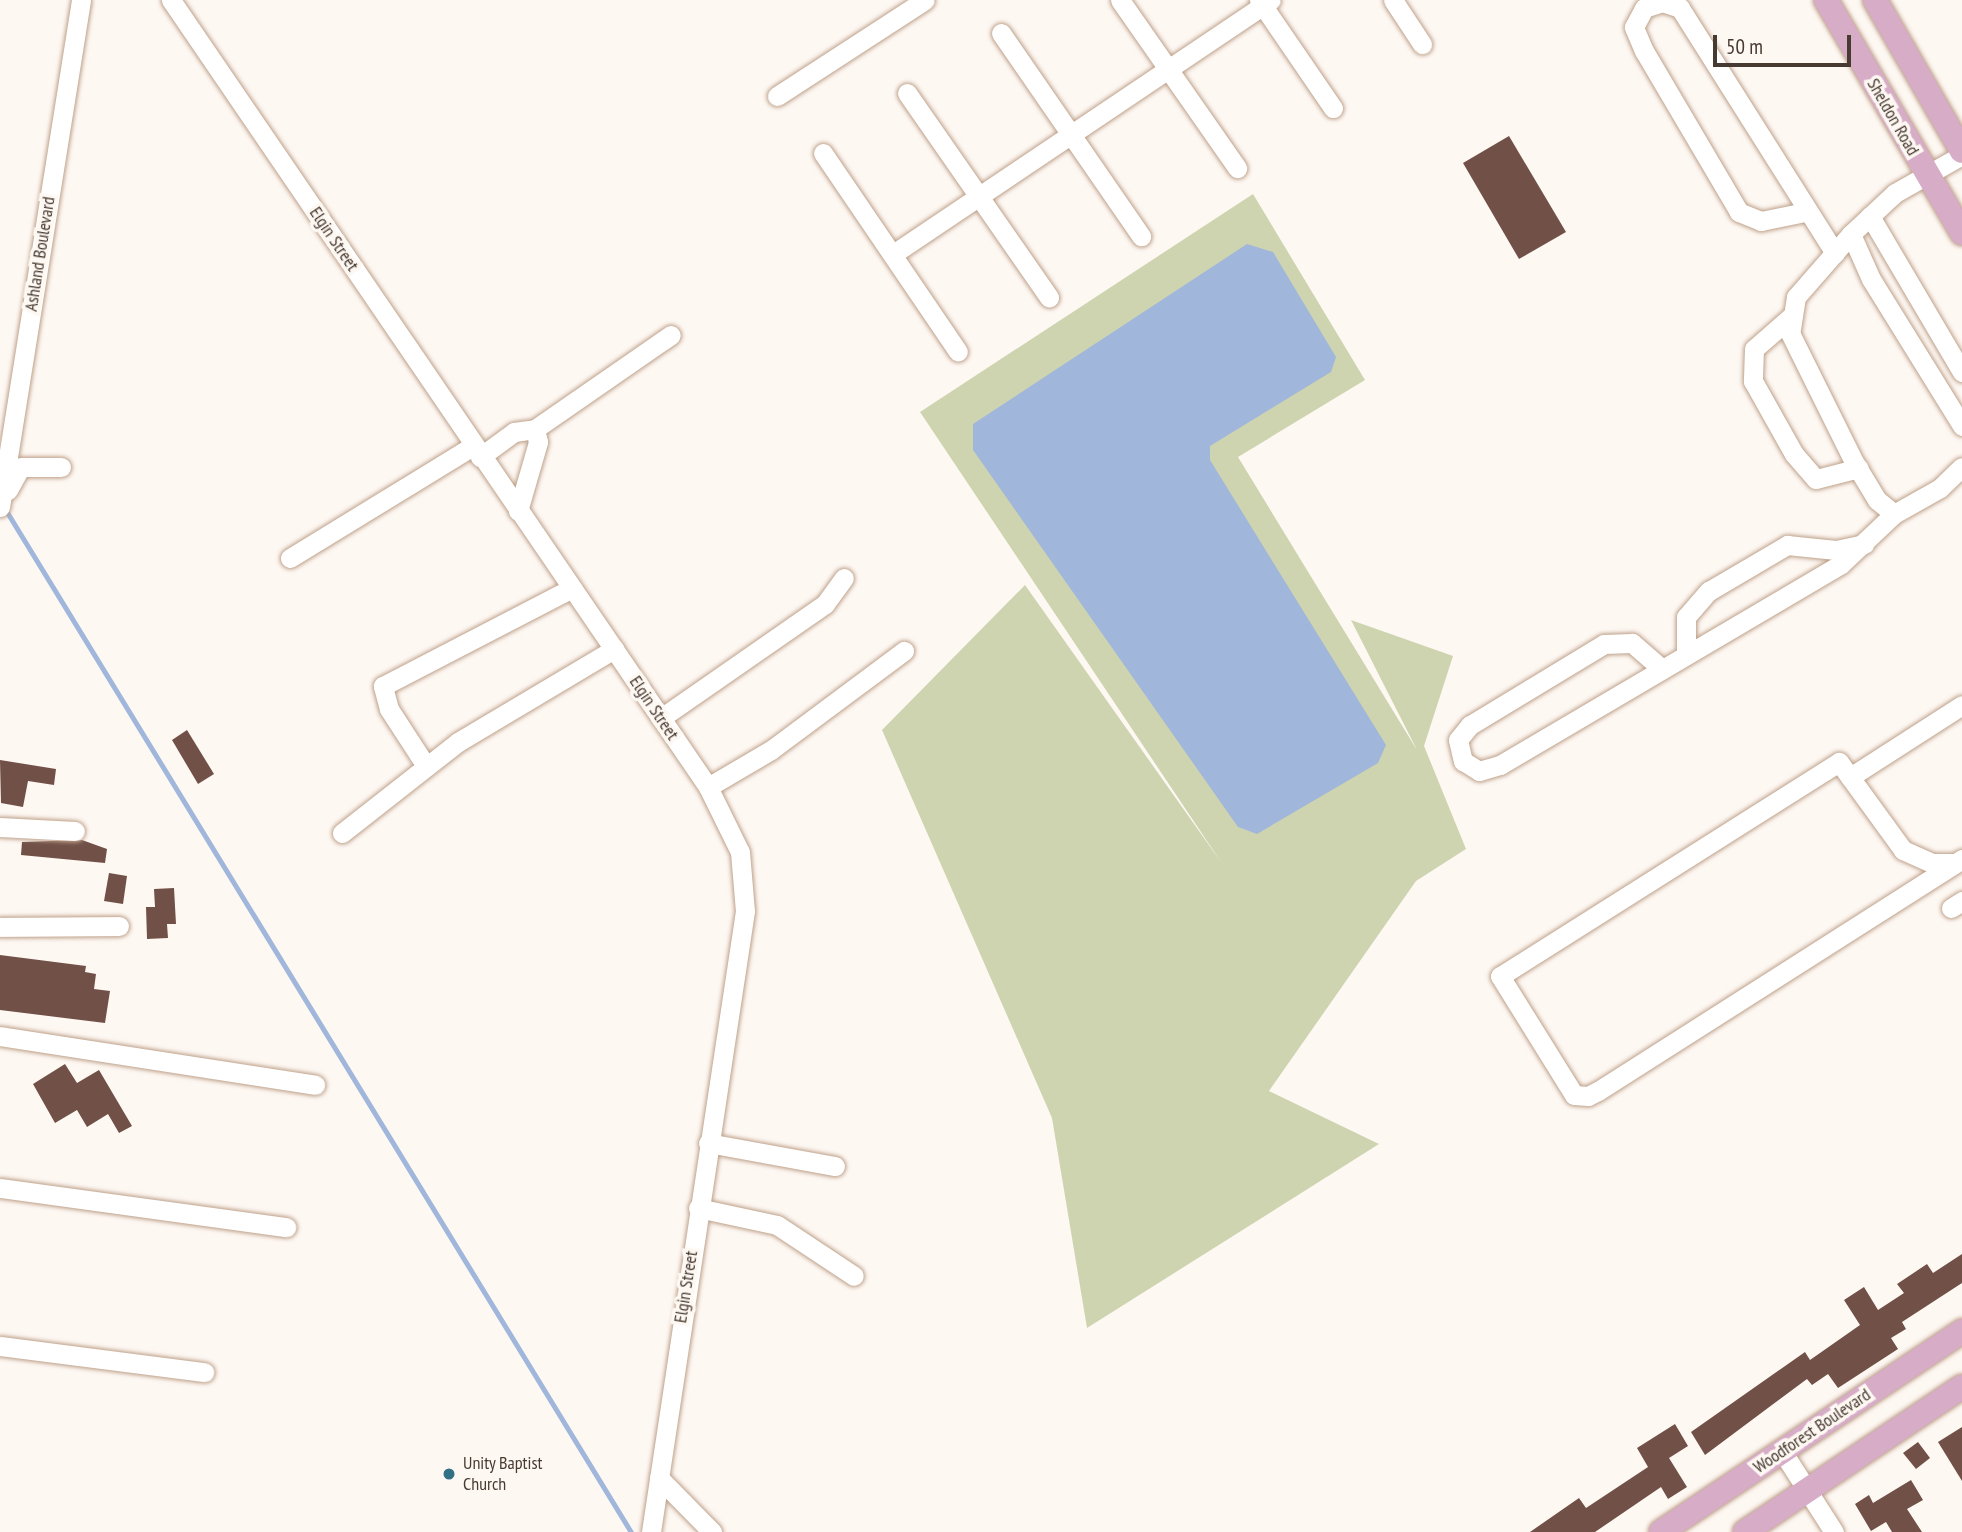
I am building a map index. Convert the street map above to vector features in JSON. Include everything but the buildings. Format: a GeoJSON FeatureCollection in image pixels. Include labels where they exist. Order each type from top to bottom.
{"type":"FeatureCollection","features":[{"type":"Feature","properties":{"kind":"main road","name":"Sheldon Road"},"geometry":{"type":"LineString","coordinates":[[1826,0],[1924,173],[1962,233]]}},
{"type":"Feature","properties":{"kind":"main road"},"geometry":{"type":"LineString","coordinates":[[1875,0],[1962,153]]}},
{"type":"Feature","properties":{"kind":"main road","name":"Woodforest Boulevard"},"geometry":{"type":"LineString","coordinates":[[1661,1532],[1962,1331]]}},
{"type":"Feature","properties":{"kind":"main road"},"geometry":{"type":"LineString","coordinates":[[1745,1532],[1962,1387]]}},
{"type":"Feature","properties":{"kind":"street","name":"Ashland Boulevard"},"geometry":{"type":"LineString","coordinates":[[0,504],[80,0]]}},
{"type":"Feature","properties":{"kind":"street","name":"Elgin Street"},"geometry":{"type":"LineString","coordinates":[[172,0],[730,823],[746,881],[651,1532]]}},
{"type":"Feature","properties":{"kind":"street"},"geometry":{"type":"LineString","coordinates":[[777,96],[925,0]]}},
{"type":"Feature","properties":{"kind":"street"},"geometry":{"type":"LineString","coordinates":[[1120,0],[1237,168]]}},
{"type":"Feature","properties":{"kind":"street"},"geometry":{"type":"LineString","coordinates":[[1393,0],[1422,44]]}},
{"type":"Feature","properties":{"kind":"street"},"geometry":{"type":"LineString","coordinates":[[893,254],[1264,2],[1333,108]]}},
{"type":"Feature","properties":{"kind":"street"},"geometry":{"type":"LineString","coordinates":[[1805,212],[1761,221],[1739,212],[1644,51],[1634,27],[1644,8],[1662,2],[1680,8],[1805,212],[1835,253]]}},
{"type":"Feature","properties":{"kind":"street"},"geometry":{"type":"LineString","coordinates":[[1001,33],[1141,236]]}},
{"type":"Feature","properties":{"kind":"street"},"geometry":{"type":"LineString","coordinates":[[907,93],[1049,297]]}},
{"type":"Feature","properties":{"kind":"street"},"geometry":{"type":"LineString","coordinates":[[823,153],[958,352]]}},
{"type":"Feature","properties":{"kind":"street"},"geometry":{"type":"LineString","coordinates":[[1894,514],[1858,468],[1790,333],[1793,315],[1797,297],[1851,234],[1924,173],[1962,153]]}},
{"type":"Feature","properties":{"kind":"street"},"geometry":{"type":"LineString","coordinates":[[1870,216],[1962,372]]}},
{"type":"Feature","properties":{"kind":"street"},"geometry":{"type":"LineString","coordinates":[[1851,234],[1871,279],[1962,426]]}},
{"type":"Feature","properties":{"kind":"street"},"geometry":{"type":"LineString","coordinates":[[1793,315],[1754,349],[1752,381],[1794,454],[1816,479],[1858,468]]}},
{"type":"Feature","properties":{"kind":"street"},"geometry":{"type":"LineString","coordinates":[[290,558],[476,452],[514,432],[535,429],[671,335]]}},
{"type":"Feature","properties":{"kind":"street"},"geometry":{"type":"LineString","coordinates":[[518,511],[538,442],[535,429]]}},
{"type":"Feature","properties":{"kind":"street"},"geometry":{"type":"LineString","coordinates":[[0,504],[21,467],[61,467]]}},
{"type":"Feature","properties":{"kind":"street"},"geometry":{"type":"LineString","coordinates":[[1662,669],[1632,643],[1604,644],[1470,725],[1458,748],[1469,769],[1500,765],[1686,655],[1869,543],[1894,514],[1940,488],[1962,467]]}},
{"type":"Feature","properties":{"kind":"street"},"geometry":{"type":"LineString","coordinates":[[1686,655],[1686,617],[1709,591],[1787,545],[1836,550],[1869,543]]}},
{"type":"Feature","properties":{"kind":"street"},"geometry":{"type":"LineString","coordinates":[[661,718],[825,604],[844,578]]}},
{"type":"Feature","properties":{"kind":"street"},"geometry":{"type":"LineString","coordinates":[[426,766],[389,709],[383,686],[572,588]]}},
{"type":"Feature","properties":{"kind":"street"},"geometry":{"type":"LineString","coordinates":[[342,833],[426,766],[614,649]]}},
{"type":"Feature","properties":{"kind":"street"},"geometry":{"type":"LineString","coordinates":[[708,787],[792,736],[904,651]]}},
{"type":"Feature","properties":{"kind":"street"},"geometry":{"type":"LineString","coordinates":[[1959,861],[1598,1091],[1574,1095],[1500,976],[1619,899],[1962,705]]}},
{"type":"Feature","properties":{"kind":"street"},"geometry":{"type":"LineString","coordinates":[[1845,769],[1903,850],[1932,863],[1959,861]]}},
{"type":"Feature","properties":{"kind":"street"},"geometry":{"type":"LineString","coordinates":[[0,827],[75,831]]}},
{"type":"Feature","properties":{"kind":"street"},"geometry":{"type":"LineString","coordinates":[[0,927],[119,926]]}},
{"type":"Feature","properties":{"kind":"street"},"geometry":{"type":"LineString","coordinates":[[0,1037],[315,1085]]}},
{"type":"Feature","properties":{"kind":"street"},"geometry":{"type":"LineString","coordinates":[[708,1143],[835,1166]]}},
{"type":"Feature","properties":{"kind":"street"},"geometry":{"type":"LineString","coordinates":[[0,1188],[286,1227]]}},
{"type":"Feature","properties":{"kind":"street"},"geometry":{"type":"LineString","coordinates":[[698,1208],[777,1226],[854,1276]]}},
{"type":"Feature","properties":{"kind":"street"},"geometry":{"type":"LineString","coordinates":[[0,1346],[204,1372]]}},
{"type":"Feature","properties":{"kind":"street"},"geometry":{"type":"LineString","coordinates":[[1782,1451],[1834,1532]]}},
{"type":"Feature","properties":{"kind":"street"},"geometry":{"type":"LineString","coordinates":[[659,1478],[712,1532]]}},
{"type":"Feature","properties":{"kind":"green space"},"geometry":{"type":"Polygon","coordinates":[[[1253,194],[1365,380],[1238,457],[1417,750],[1351,620],[1453,656],[1424,746],[1466,849],[1416,881],[1269,1091],[1379,1144],[1087,1328],[1052,1118],[882,730],[1025,585],[1221,862],[920,412],[1253,194]]]}},
{"type":"Feature","properties":{"kind":"water"},"geometry":{"type":"Polygon","coordinates":[[[1247,244],[1273,252],[1336,357],[1331,372],[1210,446],[1210,460],[1386,745],[1378,763],[1257,834],[1238,827],[973,450],[973,424],[1247,244]]]}},
{"type":"Feature","properties":{"kind":"waterway"},"geometry":{"type":"LineString","coordinates":[[5,509],[631,1532]]}},
{"type":"Feature","properties":{"kind":"place","name":"Unity Baptist Church"},"geometry":{"type":"Point","coordinates":[449,1474]}}]}
